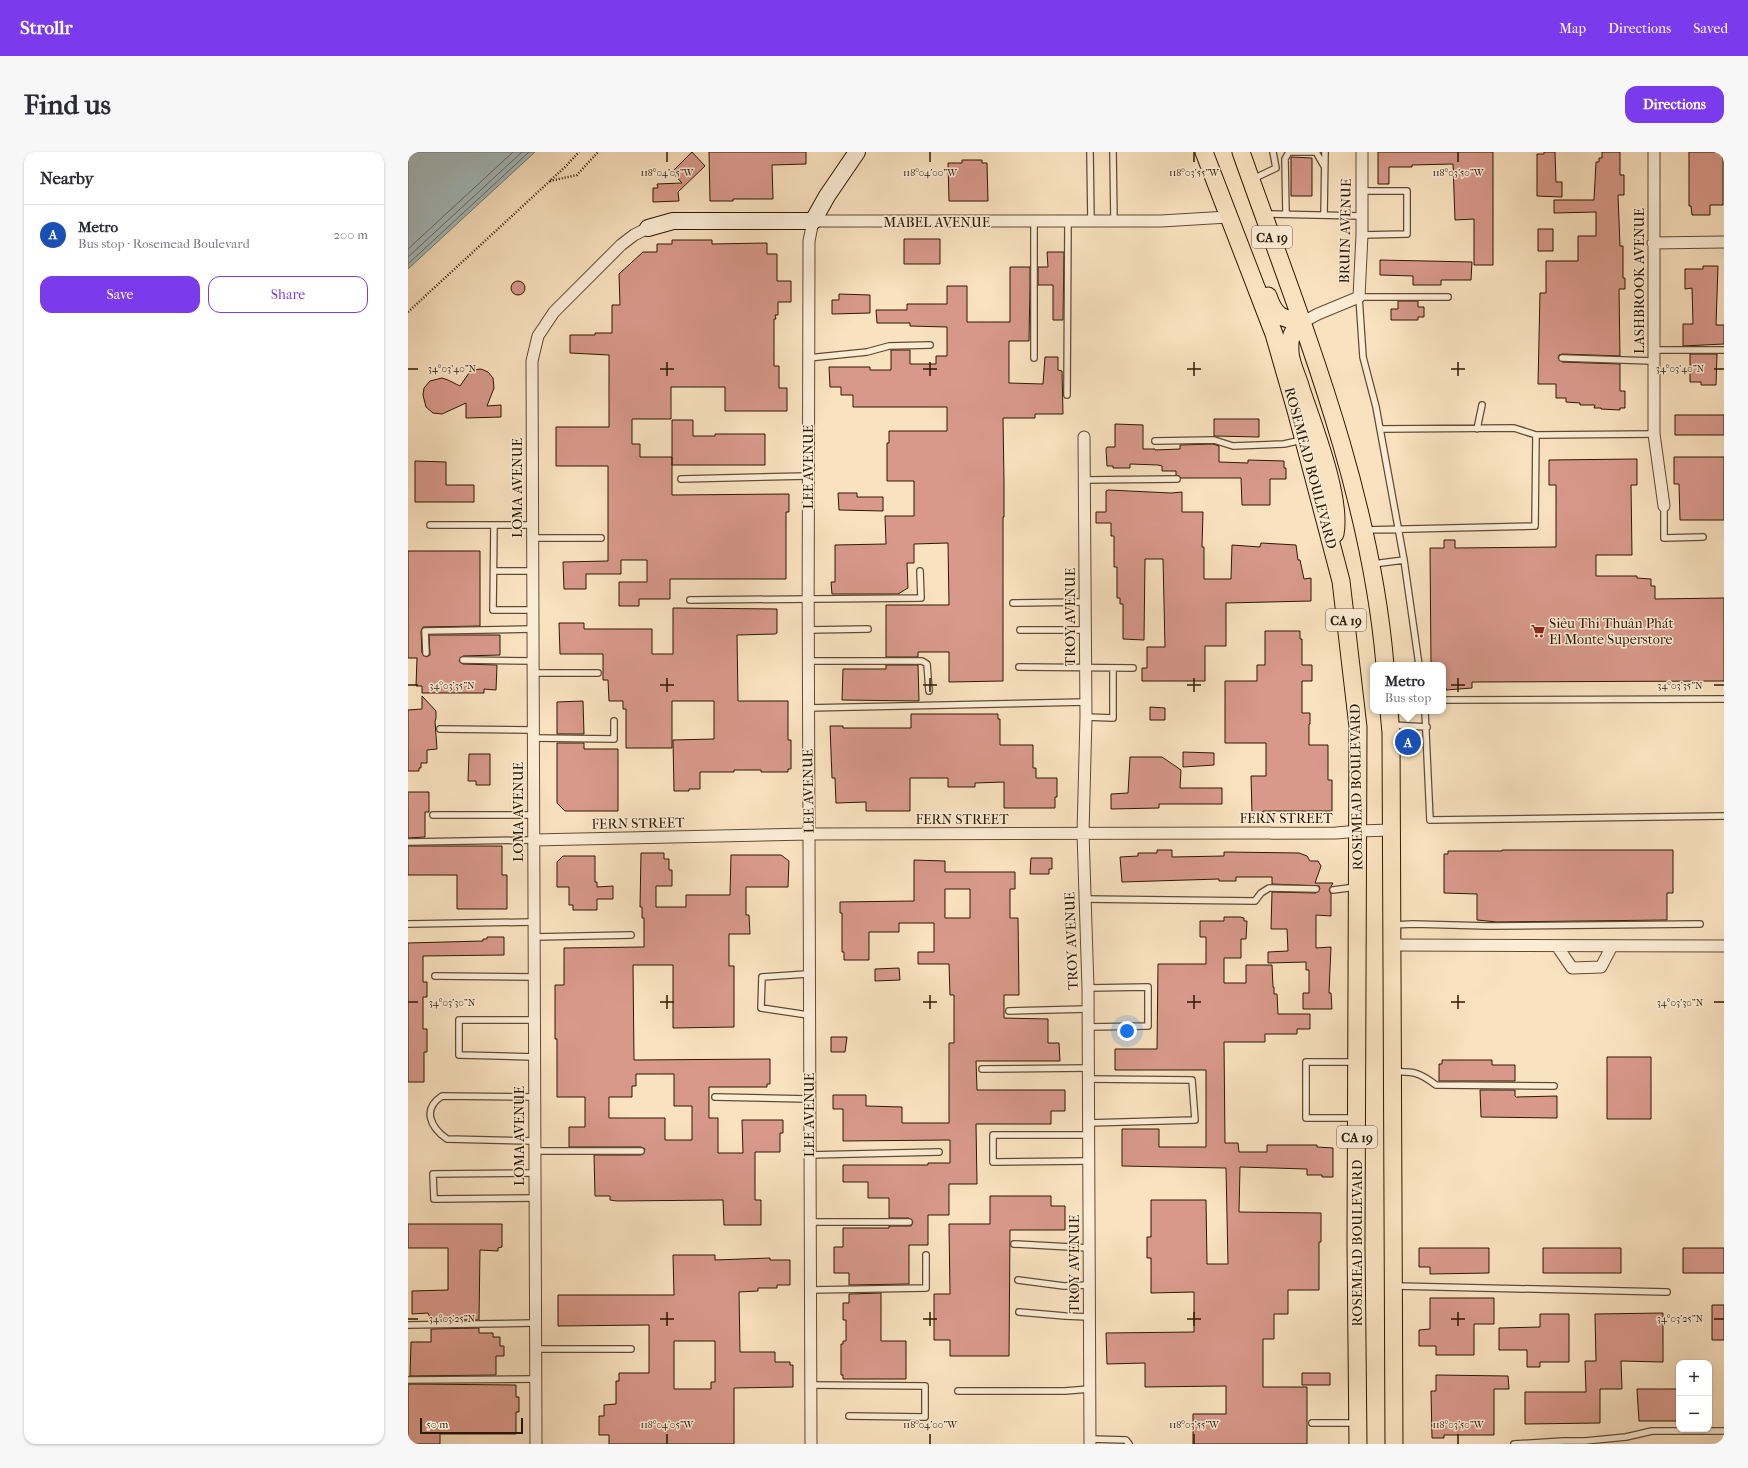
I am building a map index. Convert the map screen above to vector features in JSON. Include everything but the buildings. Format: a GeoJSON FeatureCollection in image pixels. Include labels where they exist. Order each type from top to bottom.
{"type":"FeatureCollection","features":[{"type":"Feature","properties":{"kind":"main road","name":"ROSEMEAD BOULEVARD"},"geometry":{"type":"LineString","coordinates":[[1204,152],[1274,334],[1304,440],[1341,581],[1358,726],[1358,1444]]}},
{"type":"Feature","properties":{"kind":"main road","name":"CA 19"},"geometry":{"type":"LineString","coordinates":[[1241,152],[1303,322],[1348,468],[1371,564],[1385,662]]}},
{"type":"Feature","properties":{"kind":"main road"},"geometry":{"type":"LineString","coordinates":[[1228,217],[1237,220],[1250,242],[1271,306],[1276,314],[1286,319],[1303,322]]}},
{"type":"Feature","properties":{"kind":"main road"},"geometry":{"type":"LineString","coordinates":[[1303,322],[1296,327],[1292,333],[1290,357],[1326,464],[1335,512],[1335,531],[1332,546]]}},
{"type":"Feature","properties":{"kind":"main road","name":"CA 19"},"geometry":{"type":"LineString","coordinates":[[1390,718],[1394,1444]]}},
{"type":"Feature","properties":{"kind":"street","name":"LEE AVENUE"},"geometry":{"type":"LineString","coordinates":[[811,1444],[808,1099],[809,834],[807,708],[809,241],[813,221],[827,196],[857,152]]}},
{"type":"Feature","properties":{"kind":"street","name":"BRUIN AVENUE"},"geometry":{"type":"LineString","coordinates":[[1303,322],[1359,296],[1362,235],[1362,152]]}},
{"type":"Feature","properties":{"kind":"street","name":"LASHBROOK AVENUE"},"geometry":{"type":"LineString","coordinates":[[1654,152],[1654,434],[1664,506]]}},
{"type":"Feature","properties":{"kind":"street","name":"MABEL AVENUE"},"geometry":{"type":"LineString","coordinates":[[648,228],[673,221],[1068,222],[1195,220],[1228,217]]}},
{"type":"Feature","properties":{"kind":"street","name":"LOMA AVENUE"},"geometry":{"type":"LineString","coordinates":[[536,1444],[532,361],[538,336],[554,312],[621,245],[634,235],[648,228]]}},
{"type":"Feature","properties":{"kind":"street"},"geometry":{"type":"LineString","coordinates":[[1653,243],[1724,242]]}},
{"type":"Feature","properties":{"kind":"street","name":"TROY AVENUE"},"geometry":{"type":"LineString","coordinates":[[1084,437],[1086,717],[1083,833],[1088,988],[1090,1441]]}},
{"type":"Feature","properties":{"kind":"street","name":"FERN STREET"},"geometry":{"type":"LineString","coordinates":[[533,840],[809,834],[1336,833],[1391,830]]}},
{"type":"Feature","properties":{"kind":"street"},"geometry":{"type":"LineString","coordinates":[[1391,945],[1724,946]]}},
{"type":"Feature","properties":{"kind":"street"},"geometry":{"type":"LineString","coordinates":[[1557,946],[1572,968],[1601,967],[1612,946]]}},
{"type":"Feature","properties":{"kind":"lane"},"geometry":{"type":"LineString","coordinates":[[1090,152],[1091,221]]}},
{"type":"Feature","properties":{"kind":"lane"},"geometry":{"type":"LineString","coordinates":[[1113,152],[1114,221]]}},
{"type":"Feature","properties":{"kind":"lane"},"geometry":{"type":"LineString","coordinates":[[1251,180],[1276,168],[1273,152]]}},
{"type":"Feature","properties":{"kind":"lane"},"geometry":{"type":"LineString","coordinates":[[1286,214],[1285,159],[1289,152],[1316,152],[1324,166]]}},
{"type":"Feature","properties":{"kind":"lane"},"geometry":{"type":"LineString","coordinates":[[1324,152],[1324,215]]}},
{"type":"Feature","properties":{"kind":"lane"},"geometry":{"type":"LineString","coordinates":[[1362,191],[1407,191],[1407,234],[1362,235]]}},
{"type":"Feature","properties":{"kind":"lane"},"geometry":{"type":"LineString","coordinates":[[1263,214],[1362,216]]}},
{"type":"Feature","properties":{"kind":"lane"},"geometry":{"type":"LineString","coordinates":[[1034,222],[1034,358]]}},
{"type":"Feature","properties":{"kind":"lane"},"geometry":{"type":"LineString","coordinates":[[1067,395],[1068,222]]}},
{"type":"Feature","properties":{"kind":"lane"},"geometry":{"type":"LineString","coordinates":[[1419,662],[1399,529],[1376,407],[1363,357],[1359,296],[1448,297]]}},
{"type":"Feature","properties":{"kind":"lane"},"geometry":{"type":"LineString","coordinates":[[808,358],[867,352],[889,346],[930,345]]}},
{"type":"Feature","properties":{"kind":"lane"},"geometry":{"type":"LineString","coordinates":[[1562,358],[1653,355],[1724,350]]}},
{"type":"Feature","properties":{"kind":"lane"},"geometry":{"type":"LineString","coordinates":[[1477,429],[1482,405]]}},
{"type":"Feature","properties":{"kind":"lane"},"geometry":{"type":"LineString","coordinates":[[1380,429],[1514,428],[1536,435],[1654,434]]}},
{"type":"Feature","properties":{"kind":"lane"},"geometry":{"type":"LineString","coordinates":[[1363,530],[1535,526],[1536,435]]}},
{"type":"Feature","properties":{"kind":"lane"},"geometry":{"type":"LineString","coordinates":[[1155,441],[1214,440],[1234,446],[1284,444],[1304,440]]}},
{"type":"Feature","properties":{"kind":"lane"},"geometry":{"type":"LineString","coordinates":[[680,479],[808,476]]}},
{"type":"Feature","properties":{"kind":"lane"},"geometry":{"type":"LineString","coordinates":[[1084,480],[1178,479]]}},
{"type":"Feature","properties":{"kind":"lane"},"geometry":{"type":"LineString","coordinates":[[1664,506],[1664,538],[1703,537]]}},
{"type":"Feature","properties":{"kind":"lane"},"geometry":{"type":"LineString","coordinates":[[494,524],[493,610],[532,610]]}},
{"type":"Feature","properties":{"kind":"lane"},"geometry":{"type":"LineString","coordinates":[[430,525],[532,524]]}},
{"type":"Feature","properties":{"kind":"lane"},"geometry":{"type":"LineString","coordinates":[[532,538],[601,538]]}},
{"type":"Feature","properties":{"kind":"lane"},"geometry":{"type":"LineString","coordinates":[[1371,564],[1404,560]]}},
{"type":"Feature","properties":{"kind":"lane"},"geometry":{"type":"LineString","coordinates":[[494,572],[532,571]]}},
{"type":"Feature","properties":{"kind":"lane"},"geometry":{"type":"LineString","coordinates":[[690,600],[921,598],[920,572]]}},
{"type":"Feature","properties":{"kind":"lane"},"geometry":{"type":"LineString","coordinates":[[1013,603],[1085,602]]}},
{"type":"Feature","properties":{"kind":"lane"},"geometry":{"type":"LineString","coordinates":[[426,653],[426,631],[532,629]]}},
{"type":"Feature","properties":{"kind":"lane"},"geometry":{"type":"LineString","coordinates":[[807,630],[868,629]]}},
{"type":"Feature","properties":{"kind":"lane"},"geometry":{"type":"LineString","coordinates":[[1020,630],[1086,630]]}},
{"type":"Feature","properties":{"kind":"lane"},"geometry":{"type":"LineString","coordinates":[[463,660],[533,661]]}},
{"type":"Feature","properties":{"kind":"lane"},"geometry":{"type":"LineString","coordinates":[[807,661],[922,661],[927,664],[929,691]]}},
{"type":"Feature","properties":{"kind":"lane"},"geometry":{"type":"LineString","coordinates":[[1019,668],[1133,668]]}},
{"type":"Feature","properties":{"kind":"lane"},"geometry":{"type":"LineString","coordinates":[[1086,717],[1113,718],[1113,668]]}},
{"type":"Feature","properties":{"kind":"lane"},"geometry":{"type":"LineString","coordinates":[[533,673],[598,673]]}},
{"type":"Feature","properties":{"kind":"lane"},"geometry":{"type":"LineString","coordinates":[[1446,700],[1724,699]]}},
{"type":"Feature","properties":{"kind":"lane"},"geometry":{"type":"LineString","coordinates":[[807,708],[1086,702]]}},
{"type":"Feature","properties":{"kind":"lane"},"geometry":{"type":"LineString","coordinates":[[1425,714],[1430,820],[1724,816]]}},
{"type":"Feature","properties":{"kind":"lane"},"geometry":{"type":"LineString","coordinates":[[1390,718],[1427,727]]}},
{"type":"Feature","properties":{"kind":"lane"},"geometry":{"type":"LineString","coordinates":[[440,729],[614,739],[614,721]]}},
{"type":"Feature","properties":{"kind":"lane"},"geometry":{"type":"LineString","coordinates":[[433,814],[533,815]]}},
{"type":"Feature","properties":{"kind":"lane"},"geometry":{"type":"LineString","coordinates":[[408,842],[533,840]]}},
{"type":"Feature","properties":{"kind":"lane"},"geometry":{"type":"LineString","coordinates":[[1332,890],[1358,887]]}},
{"type":"Feature","properties":{"kind":"lane"},"geometry":{"type":"LineString","coordinates":[[1084,899],[1255,901],[1261,893],[1269,888],[1316,889]]}},
{"type":"Feature","properties":{"kind":"lane"},"geometry":{"type":"LineString","coordinates":[[408,924],[533,922]]}},
{"type":"Feature","properties":{"kind":"lane"},"geometry":{"type":"LineString","coordinates":[[1391,926],[1413,924],[1511,926],[1700,924]]}},
{"type":"Feature","properties":{"kind":"lane"},"geometry":{"type":"LineString","coordinates":[[533,937],[631,935]]}},
{"type":"Feature","properties":{"kind":"lane"},"geometry":{"type":"LineString","coordinates":[[808,974],[762,977],[761,1008],[808,1015]]}},
{"type":"Feature","properties":{"kind":"lane"},"geometry":{"type":"LineString","coordinates":[[435,976],[534,977]]}},
{"type":"Feature","properties":{"kind":"lane"},"geometry":{"type":"LineString","coordinates":[[1088,988],[1148,987],[1148,1026],[1088,1027]]}},
{"type":"Feature","properties":{"kind":"lane"},"geometry":{"type":"LineString","coordinates":[[1009,1011],[1088,1009]]}},
{"type":"Feature","properties":{"kind":"lane"},"geometry":{"type":"LineString","coordinates":[[534,1020],[459,1020],[459,1055],[534,1057]]}},
{"type":"Feature","properties":{"kind":"lane"},"geometry":{"type":"LineString","coordinates":[[1357,1062],[1306,1062],[1306,1118],[1357,1118]]}},
{"type":"Feature","properties":{"kind":"lane"},"geometry":{"type":"LineString","coordinates":[[982,1069],[1088,1068]]}},
{"type":"Feature","properties":{"kind":"lane"},"geometry":{"type":"LineString","coordinates":[[1392,1072],[1413,1071],[1421,1074],[1436,1085],[1554,1086]]}},
{"type":"Feature","properties":{"kind":"lane"},"geometry":{"type":"LineString","coordinates":[[1088,1079],[1192,1080],[1195,1120],[1088,1123]]}},
{"type":"Feature","properties":{"kind":"lane"},"geometry":{"type":"LineString","coordinates":[[534,1097],[442,1096],[434,1101],[430,1108],[431,1121],[439,1134],[447,1139],[534,1146],[641,1151]]}},
{"type":"Feature","properties":{"kind":"lane"},"geometry":{"type":"LineString","coordinates":[[715,1097],[808,1099]]}},
{"type":"Feature","properties":{"kind":"lane"},"geometry":{"type":"LineString","coordinates":[[1088,1135],[993,1135],[993,1162],[1088,1161]]}},
{"type":"Feature","properties":{"kind":"lane"},"geometry":{"type":"LineString","coordinates":[[809,1155],[939,1152]]}},
{"type":"Feature","properties":{"kind":"lane"},"geometry":{"type":"LineString","coordinates":[[534,1198],[434,1199],[433,1174],[535,1173]]}},
{"type":"Feature","properties":{"kind":"lane"},"geometry":{"type":"LineString","coordinates":[[809,1222],[909,1222]]}},
{"type":"Feature","properties":{"kind":"lane"},"geometry":{"type":"LineString","coordinates":[[1014,1244],[1089,1248]]}},
{"type":"Feature","properties":{"kind":"lane"},"geometry":{"type":"LineString","coordinates":[[810,1290],[926,1288],[926,1255]]}},
{"type":"Feature","properties":{"kind":"lane"},"geometry":{"type":"LineString","coordinates":[[1018,1280],[1064,1286],[1089,1285]]}},
{"type":"Feature","properties":{"kind":"lane"},"geometry":{"type":"LineString","coordinates":[[1393,1286],[1667,1292]]}},
{"type":"Feature","properties":{"kind":"lane"},"geometry":{"type":"LineString","coordinates":[[1019,1312],[1089,1317]]}},
{"type":"Feature","properties":{"kind":"lane"},"geometry":{"type":"LineString","coordinates":[[408,1324],[535,1323]]}},
{"type":"Feature","properties":{"kind":"lane"},"geometry":{"type":"LineString","coordinates":[[535,1349],[631,1349]]}},
{"type":"Feature","properties":{"kind":"lane"},"geometry":{"type":"LineString","coordinates":[[408,1380],[535,1379]]}},
{"type":"Feature","properties":{"kind":"lane"},"geometry":{"type":"LineString","coordinates":[[810,1385],[925,1386],[926,1417],[849,1416]]}},
{"type":"Feature","properties":{"kind":"lane"},"geometry":{"type":"LineString","coordinates":[[958,1391],[1065,1391],[1089,1389]]}},
{"type":"Feature","properties":{"kind":"lane"},"geometry":{"type":"LineString","coordinates":[[1312,1423],[1357,1424]]}},
{"type":"Feature","properties":{"kind":"lane"},"geometry":{"type":"LineString","coordinates":[[1514,1444],[1563,1441],[1585,1443],[1626,1437],[1652,1431],[1724,1431]]}},
{"type":"Feature","properties":{"kind":"lane"},"geometry":{"type":"LineString","coordinates":[[1090,1441],[1126,1440],[1129,1444]]}},
{"type":"Feature","properties":{"kind":"path"},"geometry":{"type":"LineString","coordinates":[[408,312],[550,181],[578,152]]}},
{"type":"Feature","properties":{"kind":"path"},"geometry":{"type":"LineString","coordinates":[[550,181],[577,175],[598,152]]}},
{"type":"Feature","properties":{"kind":"water"},"geometry":{"type":"Polygon","coordinates":[[[408,152],[535,152],[408,269],[408,152]]]}},
{"type":"Feature","properties":{"kind":"place","name":"Siêu Thi Thuân Phát El Monte Superstore"},"geometry":{"type":"Point","coordinates":[1538,631]}},
{"type":"Feature","properties":{"kind":"place","name":"Metro"},"geometry":{"type":"Point","coordinates":[1408,742]}}]}
